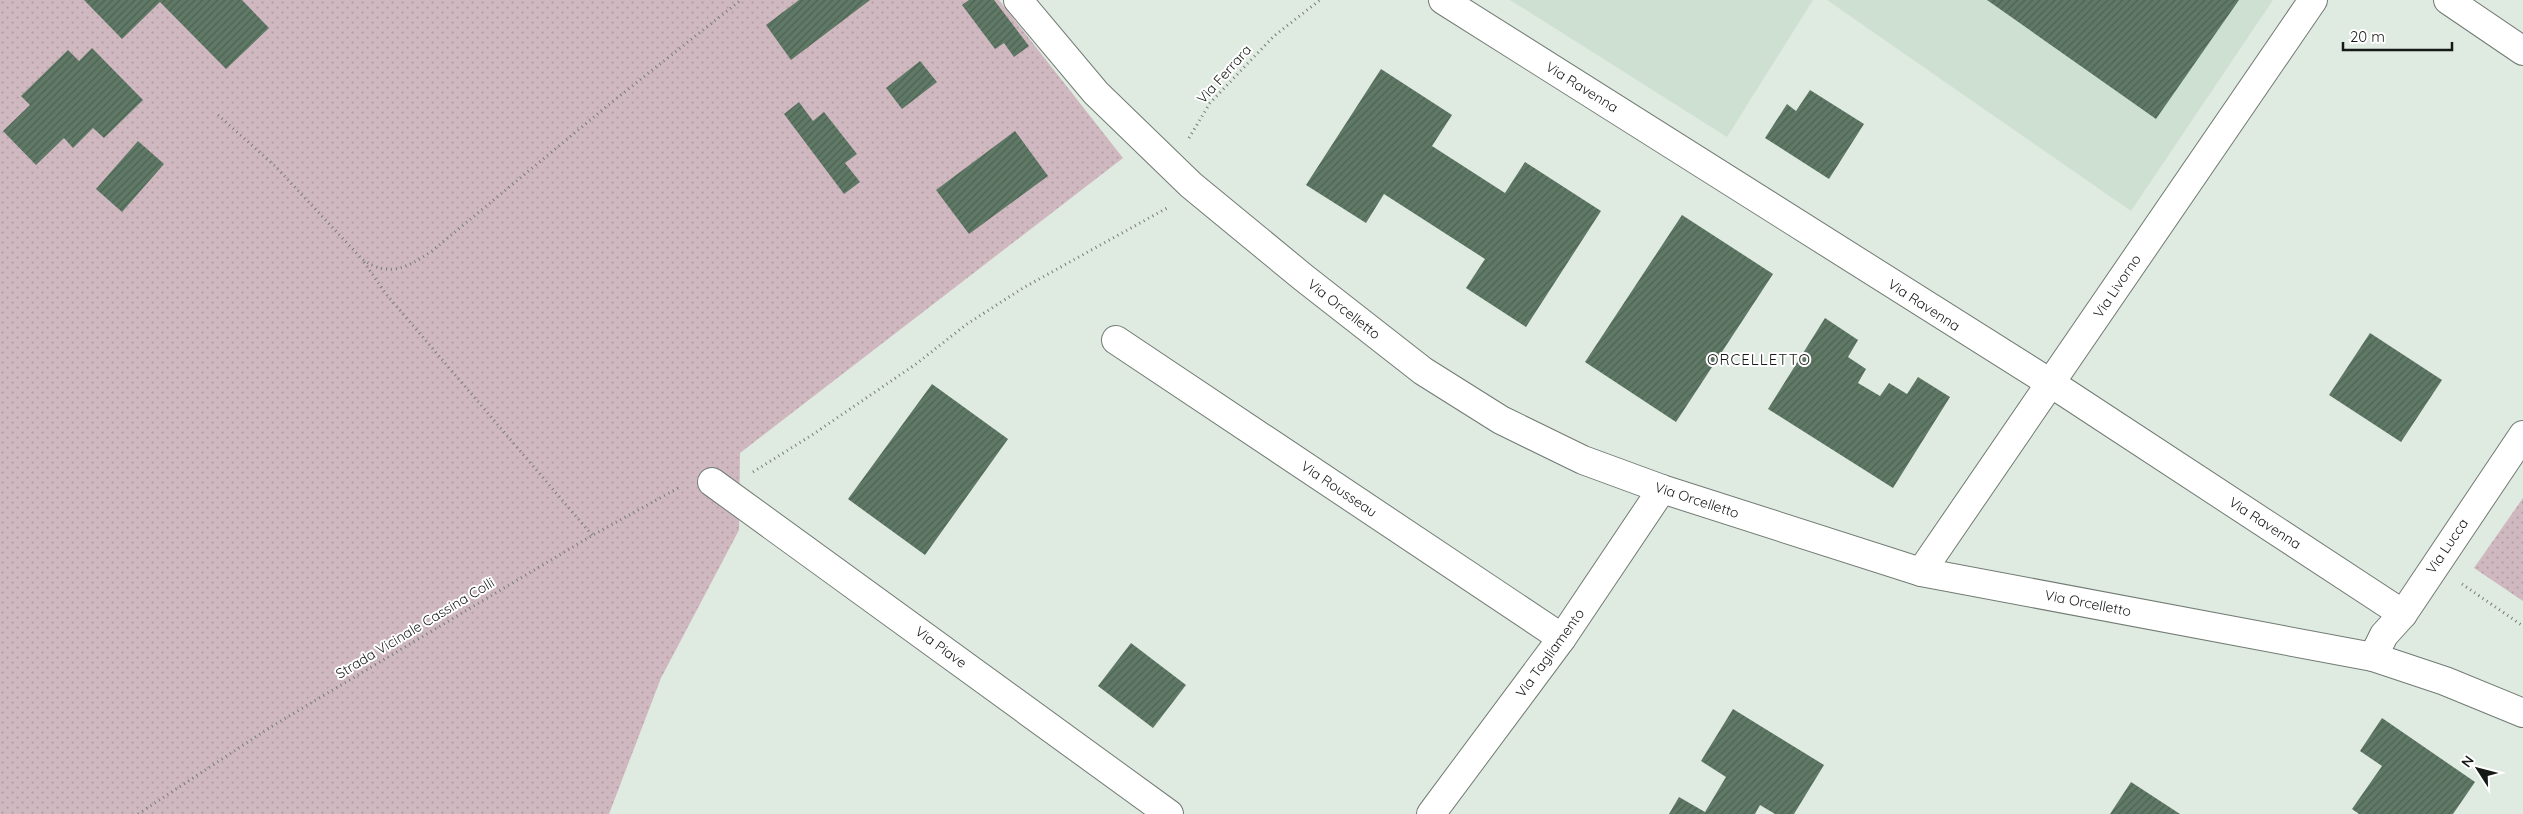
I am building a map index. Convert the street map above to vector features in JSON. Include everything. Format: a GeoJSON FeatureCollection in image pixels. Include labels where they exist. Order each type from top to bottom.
{"type":"FeatureCollection","features":[{"type":"Feature","properties":{"kind":"street","name":"Via Orcelletto"},"geometry":{"type":"LineString","coordinates":[[1018,0],[1096,93],[1191,185],[1423,372],[1501,420],[1575,456],[1662,489],[1921,572],[2373,657],[2445,681],[2523,713]]}},
{"type":"Feature","properties":{"kind":"street","name":"Via Ravenna"},"geometry":{"type":"LineString","coordinates":[[1443,0],[2049,384],[2403,614]]}},
{"type":"Feature","properties":{"kind":"street","name":"Via Livorno"},"geometry":{"type":"LineString","coordinates":[[1921,572],[2313,0]]}},
{"type":"Feature","properties":{"kind":"street"},"geometry":{"type":"LineString","coordinates":[[2448,0],[2523,51]]}},
{"type":"Feature","properties":{"kind":"street","name":"Via Rousseau"},"geometry":{"type":"LineString","coordinates":[[1116,340],[1562,638]]}},
{"type":"Feature","properties":{"kind":"street","name":"Via Lucca"},"geometry":{"type":"LineString","coordinates":[[2373,657],[2384,635],[2403,614],[2434,565],[2523,435]]}},
{"type":"Feature","properties":{"kind":"street","name":"Via Piave"},"geometry":{"type":"LineString","coordinates":[[712,482],[1169,814]]}},
{"type":"Feature","properties":{"kind":"street","name":"Via Tagliamento"},"geometry":{"type":"LineString","coordinates":[[1431,814],[1562,638],[1662,489]]}},
{"type":"Feature","properties":{"kind":"path"},"geometry":{"type":"LineString","coordinates":[[362,259],[377,269],[393,270],[414,263],[432,251],[612,102],[741,0]]}},
{"type":"Feature","properties":{"kind":"path","name":"Via Ferrara"},"geometry":{"type":"LineString","coordinates":[[1191,185],[1189,139],[1210,103],[1274,36],[1320,0]]}},
{"type":"Feature","properties":{"kind":"path"},"geometry":{"type":"LineString","coordinates":[[218,115],[275,166],[362,259],[386,294],[593,535]]}},
{"type":"Feature","properties":{"kind":"path","name":"Strada Vicinale Cassina Colli"},"geometry":{"type":"LineString","coordinates":[[138,814],[274,726],[593,535],[692,481],[712,482],[751,473],[812,436],[916,364],[967,324],[1023,288],[1180,201],[1191,185]]}},
{"type":"Feature","properties":{"kind":"path"},"geometry":{"type":"LineString","coordinates":[[2434,565],[2523,626]]}},
{"type":"Feature","properties":{"kind":"shaded area"},"geometry":{"type":"Polygon","coordinates":[[[0,0],[999,0],[1123,158],[740,453],[739,530],[661,678],[609,814],[0,814],[0,0]]]}},
{"type":"Feature","properties":{"kind":"shaded area"},"geometry":{"type":"Polygon","coordinates":[[[1510,0],[1813,0],[1727,137],[1510,0]]]}},
{"type":"Feature","properties":{"kind":"shaded area"},"geometry":{"type":"Polygon","coordinates":[[[1827,0],[2273,0],[2131,211],[1827,0]]]}},
{"type":"Feature","properties":{"kind":"shaded area"},"geometry":{"type":"Polygon","coordinates":[[[2523,498],[2523,601],[2474,568],[2523,498]]]}},
{"type":"Feature","properties":{"kind":"building"},"geometry":{"type":"Polygon","coordinates":[[[84,0],[242,0],[269,28],[226,69],[160,2],[122,39],[84,0]]]}},
{"type":"Feature","properties":{"kind":"building"},"geometry":{"type":"Polygon","coordinates":[[[799,0],[870,0],[791,60],[766,25],[799,0]]]}},
{"type":"Feature","properties":{"kind":"building"},"geometry":{"type":"Polygon","coordinates":[[[969,0],[994,0],[1029,46],[1014,57],[1004,43],[995,49],[962,5],[969,0]]]}},
{"type":"Feature","properties":{"kind":"building"},"geometry":{"type":"Polygon","coordinates":[[[1987,0],[2239,0],[2156,119],[1987,0]]]}},
{"type":"Feature","properties":{"kind":"building"},"geometry":{"type":"Polygon","coordinates":[[[92,48],[143,100],[104,138],[93,128],[73,148],[64,138],[36,165],[3,131],[30,105],[21,96],[68,50],[79,61],[92,48]]]}},
{"type":"Feature","properties":{"kind":"building"},"geometry":{"type":"Polygon","coordinates":[[[920,61],[937,82],[902,109],[886,88],[920,61]]]}},
{"type":"Feature","properties":{"kind":"building"},"geometry":{"type":"Polygon","coordinates":[[[1381,69],[1452,115],[1432,146],[1505,193],[1525,162],[1601,211],[1526,327],[1466,288],[1485,259],[1384,194],[1366,223],[1306,185],[1381,69]]]}},
{"type":"Feature","properties":{"kind":"building"},"geometry":{"type":"Polygon","coordinates":[[[1810,90],[1864,124],[1829,179],[1765,138],[1787,104],[1796,111],[1810,90]]]}},
{"type":"Feature","properties":{"kind":"building"},"geometry":{"type":"Polygon","coordinates":[[[799,102],[813,121],[824,112],[857,154],[845,163],[860,182],[844,194],[784,114],[799,102]]]}},
{"type":"Feature","properties":{"kind":"building"},"geometry":{"type":"Polygon","coordinates":[[[1015,131],[1048,176],[969,234],[936,190],[1015,131]]]}},
{"type":"Feature","properties":{"kind":"building"},"geometry":{"type":"Polygon","coordinates":[[[138,141],[164,164],[122,212],[96,189],[138,141]]]}},
{"type":"Feature","properties":{"kind":"building"},"geometry":{"type":"Polygon","coordinates":[[[1682,215],[1773,274],[1676,422],[1585,362],[1682,215]]]}},
{"type":"Feature","properties":{"kind":"building"},"geometry":{"type":"Polygon","coordinates":[[[1825,318],[1858,340],[1848,357],[1866,369],[1858,383],[1880,396],[1889,383],[1907,394],[1918,377],[1950,397],[1893,488],[1768,409],[1825,318]]]}},
{"type":"Feature","properties":{"kind":"building"},"geometry":{"type":"Polygon","coordinates":[[[2370,333],[2442,380],[2401,442],[2329,395],[2370,333]]]}},
{"type":"Feature","properties":{"kind":"building"},"geometry":{"type":"Polygon","coordinates":[[[932,384],[1008,439],[925,555],[848,499],[932,384]]]}},
{"type":"Feature","properties":{"kind":"building"},"geometry":{"type":"Polygon","coordinates":[[[1131,643],[1186,685],[1153,728],[1098,686],[1131,643]]]}},
{"type":"Feature","properties":{"kind":"building"},"geometry":{"type":"Polygon","coordinates":[[[1733,709],[1824,765],[1794,814],[1775,814],[1760,805],[1755,814],[1669,814],[1679,797],[1705,812],[1726,777],[1701,761],[1733,709]]]}},
{"type":"Feature","properties":{"kind":"building"},"geometry":{"type":"Polygon","coordinates":[[[2382,718],[2475,782],[2453,814],[2359,814],[2352,809],[2382,766],[2360,751],[2382,718]]]}},
{"type":"Feature","properties":{"kind":"building"},"geometry":{"type":"Polygon","coordinates":[[[2131,782],[2180,814],[2110,814],[2131,782]]]}},
{"type":"Feature","properties":{"kind":"district","name":"ORCELLETTO"},"geometry":{"type":"Point","coordinates":[1759,359]}}]}
